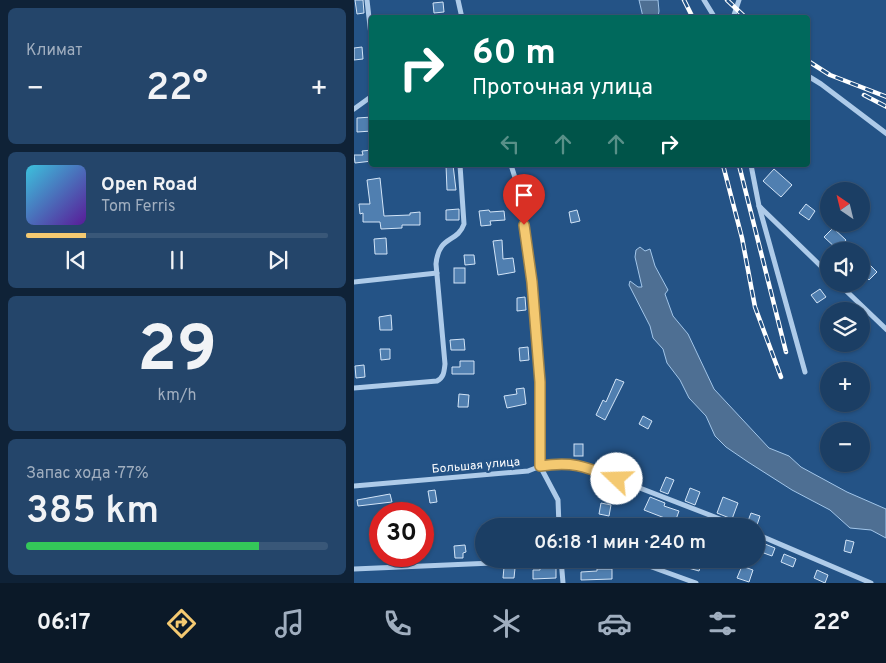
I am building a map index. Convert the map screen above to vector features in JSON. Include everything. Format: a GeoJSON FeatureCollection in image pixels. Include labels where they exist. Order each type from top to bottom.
{"type":"FeatureCollection","features":[{"type":"Feature","properties":{"kind":"street"},"geometry":{"type":"LineString","coordinates":[[367,0],[369,18]]}},
{"type":"Feature","properties":{"kind":"street"},"geometry":{"type":"LineString","coordinates":[[458,0],[461,15]]}},
{"type":"Feature","properties":{"kind":"street"},"geometry":{"type":"LineString","coordinates":[[704,0],[713,15]]}},
{"type":"Feature","properties":{"kind":"street"},"geometry":{"type":"LineString","coordinates":[[734,15],[739,0]]}},
{"type":"Feature","properties":{"kind":"street"},"geometry":{"type":"LineString","coordinates":[[810,77],[886,134]]}},
{"type":"Feature","properties":{"kind":"street"},"geometry":{"type":"LineString","coordinates":[[354,109],[369,98]]}},
{"type":"Feature","properties":{"kind":"street"},"geometry":{"type":"LineString","coordinates":[[354,388],[437,381],[444,374],[445,364],[436,273],[437,252],[442,244],[462,231],[464,224],[460,167]]}},
{"type":"Feature","properties":{"kind":"street"},"geometry":{"type":"LineString","coordinates":[[512,167],[518,186],[532,282],[540,382],[540,466],[558,500],[559,518]]}},
{"type":"Feature","properties":{"kind":"street"},"geometry":{"type":"LineString","coordinates":[[751,167],[759,206],[805,372]]}},
{"type":"Feature","properties":{"kind":"street"},"geometry":{"type":"LineString","coordinates":[[759,206],[820,265]]}},
{"type":"Feature","properties":{"kind":"street"},"geometry":{"type":"LineString","coordinates":[[354,282],[436,273]]}},
{"type":"Feature","properties":{"kind":"street"},"geometry":{"type":"LineString","coordinates":[[847,292],[886,330]]}},
{"type":"Feature","properties":{"kind":"street","name":"Большая улица"},"geometry":{"type":"LineString","coordinates":[[354,486],[528,471],[540,466],[562,463],[583,466],[717,518]]}},
{"type":"Feature","properties":{"kind":"street"},"geometry":{"type":"LineString","coordinates":[[765,538],[872,583]]}},
{"type":"Feature","properties":{"kind":"street"},"geometry":{"type":"LineString","coordinates":[[354,569],[475,563]]}},
{"type":"Feature","properties":{"kind":"street"},"geometry":{"type":"LineString","coordinates":[[562,568],[563,583]]}},
{"type":"Feature","properties":{"kind":"street"},"geometry":{"type":"LineString","coordinates":[[655,568],[696,583]]}},
{"type":"Feature","properties":{"kind":"water"},"geometry":{"type":"Polygon","coordinates":[[[639,0],[658,0],[658,15],[643,15],[639,0]]]}},
{"type":"Feature","properties":{"kind":"water"},"geometry":{"type":"Polygon","coordinates":[[[640,247],[645,251],[650,249],[655,266],[668,290],[665,294],[673,316],[688,334],[714,389],[769,448],[789,456],[801,467],[847,492],[886,509],[886,538],[871,530],[850,528],[830,510],[792,490],[748,462],[726,447],[715,436],[706,416],[689,398],[680,380],[667,363],[663,349],[653,338],[650,326],[629,285],[630,281],[638,287],[642,287],[635,257],[636,250],[640,247]]]}},
{"type":"Feature","properties":{"kind":"building"},"geometry":{"type":"Polygon","coordinates":[[[355,0],[363,0],[364,13],[357,14],[355,0]]]}},
{"type":"Feature","properties":{"kind":"building"},"geometry":{"type":"Polygon","coordinates":[[[443,2],[444,12],[434,13],[433,3],[443,2]]]}},
{"type":"Feature","properties":{"kind":"building"},"geometry":{"type":"Polygon","coordinates":[[[362,47],[363,59],[354,60],[354,48],[362,47]]]}},
{"type":"Feature","properties":{"kind":"building"},"geometry":{"type":"Polygon","coordinates":[[[369,117],[369,131],[357,132],[357,118],[369,117]]]}},
{"type":"Feature","properties":{"kind":"building"},"geometry":{"type":"Polygon","coordinates":[[[369,150],[369,161],[355,163],[354,155],[363,155],[362,151],[369,150]]]}},
{"type":"Feature","properties":{"kind":"building"},"geometry":{"type":"Polygon","coordinates":[[[446,167],[453,167],[456,190],[447,190],[446,167]]]}},
{"type":"Feature","properties":{"kind":"building"},"geometry":{"type":"Polygon","coordinates":[[[774,169],[792,185],[781,197],[763,181],[774,169]]]}},
{"type":"Feature","properties":{"kind":"building"},"geometry":{"type":"Polygon","coordinates":[[[380,178],[384,216],[410,215],[410,213],[420,212],[420,225],[402,225],[402,228],[381,229],[380,222],[363,222],[363,213],[360,214],[359,204],[370,204],[367,180],[380,178]]]}},
{"type":"Feature","properties":{"kind":"building"},"geometry":{"type":"Polygon","coordinates":[[[806,204],[815,211],[809,220],[799,213],[806,204]]]}},
{"type":"Feature","properties":{"kind":"building"},"geometry":{"type":"Polygon","coordinates":[[[459,209],[459,220],[446,220],[446,210],[459,209]]]}},
{"type":"Feature","properties":{"kind":"building"},"geometry":{"type":"Polygon","coordinates":[[[489,210],[490,212],[504,211],[505,220],[490,221],[491,225],[481,226],[479,211],[489,210]]]}},
{"type":"Feature","properties":{"kind":"building"},"geometry":{"type":"Polygon","coordinates":[[[577,210],[580,221],[571,223],[569,212],[577,210]]]}},
{"type":"Feature","properties":{"kind":"building"},"geometry":{"type":"Polygon","coordinates":[[[829,232],[837,232],[846,240],[844,242],[829,242],[824,237],[829,232]]]}},
{"type":"Feature","properties":{"kind":"building"},"geometry":{"type":"Polygon","coordinates":[[[386,238],[387,254],[375,254],[374,239],[386,238]]]}},
{"type":"Feature","properties":{"kind":"building"},"geometry":{"type":"Polygon","coordinates":[[[502,240],[503,259],[513,258],[515,272],[498,275],[493,241],[502,240]]]}},
{"type":"Feature","properties":{"kind":"building"},"geometry":{"type":"Polygon","coordinates":[[[464,255],[474,255],[475,264],[465,265],[464,255]]]}},
{"type":"Feature","properties":{"kind":"building"},"geometry":{"type":"Polygon","coordinates":[[[870,265],[877,272],[870,279],[870,265]]]}},
{"type":"Feature","properties":{"kind":"building"},"geometry":{"type":"Polygon","coordinates":[[[454,268],[465,268],[465,283],[454,283],[454,268]]]}},
{"type":"Feature","properties":{"kind":"building"},"geometry":{"type":"Polygon","coordinates":[[[820,289],[820,292],[826,297],[817,303],[811,295],[820,289]]]}},
{"type":"Feature","properties":{"kind":"building"},"geometry":{"type":"Polygon","coordinates":[[[525,297],[526,310],[517,311],[517,298],[525,297]]]}},
{"type":"Feature","properties":{"kind":"building"},"geometry":{"type":"Polygon","coordinates":[[[391,315],[392,330],[380,330],[379,317],[391,315]]]}},
{"type":"Feature","properties":{"kind":"building"},"geometry":{"type":"Polygon","coordinates":[[[464,339],[465,350],[451,350],[450,340],[464,339]]]}},
{"type":"Feature","properties":{"kind":"building"},"geometry":{"type":"Polygon","coordinates":[[[528,347],[529,360],[520,361],[519,348],[528,347]]]}},
{"type":"Feature","properties":{"kind":"building"},"geometry":{"type":"Polygon","coordinates":[[[380,349],[390,349],[390,359],[381,360],[380,349]]]}},
{"type":"Feature","properties":{"kind":"building"},"geometry":{"type":"Polygon","coordinates":[[[460,361],[474,361],[474,374],[452,374],[452,367],[460,367],[460,361]]]}},
{"type":"Feature","properties":{"kind":"building"},"geometry":{"type":"Polygon","coordinates":[[[364,365],[365,377],[356,378],[355,366],[364,365]]]}},
{"type":"Feature","properties":{"kind":"building"},"geometry":{"type":"Polygon","coordinates":[[[616,379],[624,382],[605,420],[596,415],[603,400],[606,402],[616,379]]]}},
{"type":"Feature","properties":{"kind":"building"},"geometry":{"type":"Polygon","coordinates":[[[524,388],[526,404],[507,408],[504,396],[517,394],[516,389],[524,388]]]}},
{"type":"Feature","properties":{"kind":"building"},"geometry":{"type":"Polygon","coordinates":[[[459,394],[469,395],[468,407],[458,407],[459,394]]]}},
{"type":"Feature","properties":{"kind":"building"},"geometry":{"type":"Polygon","coordinates":[[[643,416],[652,421],[648,429],[639,424],[643,416]]]}},
{"type":"Feature","properties":{"kind":"building"},"geometry":{"type":"Polygon","coordinates":[[[574,444],[583,444],[583,456],[574,456],[574,444]]]}},
{"type":"Feature","properties":{"kind":"building"},"geometry":{"type":"Polygon","coordinates":[[[629,458],[636,462],[632,471],[624,467],[629,458]]]}},
{"type":"Feature","properties":{"kind":"building"},"geometry":{"type":"Polygon","coordinates":[[[666,477],[674,480],[668,494],[660,491],[666,477]]]}},
{"type":"Feature","properties":{"kind":"building"},"geometry":{"type":"Polygon","coordinates":[[[690,488],[700,492],[695,505],[685,501],[690,488]]]}},
{"type":"Feature","properties":{"kind":"building"},"geometry":{"type":"Polygon","coordinates":[[[435,490],[437,502],[430,502],[428,491],[435,490]]]}},
{"type":"Feature","properties":{"kind":"building"},"geometry":{"type":"Polygon","coordinates":[[[390,494],[392,502],[369,502],[369,505],[358,506],[357,500],[390,494]]]}},
{"type":"Feature","properties":{"kind":"building"},"geometry":{"type":"Polygon","coordinates":[[[650,497],[665,503],[664,506],[679,511],[676,518],[665,518],[644,510],[650,497]]]}},
{"type":"Feature","properties":{"kind":"building"},"geometry":{"type":"Polygon","coordinates":[[[723,497],[738,503],[732,518],[717,513],[723,497]]]}},
{"type":"Feature","properties":{"kind":"building"},"geometry":{"type":"Polygon","coordinates":[[[601,503],[611,505],[609,516],[599,514],[601,503]]]}},
{"type":"Feature","properties":{"kind":"building"},"geometry":{"type":"Polygon","coordinates":[[[751,513],[760,516],[759,518],[749,518],[751,513]]]}},
{"type":"Feature","properties":{"kind":"building"},"geometry":{"type":"Polygon","coordinates":[[[846,540],[854,542],[851,553],[844,551],[846,540]]]}},
{"type":"Feature","properties":{"kind":"building"},"geometry":{"type":"Polygon","coordinates":[[[765,544],[775,548],[772,556],[765,553],[765,544]]]}},
{"type":"Feature","properties":{"kind":"building"},"geometry":{"type":"Polygon","coordinates":[[[465,545],[466,552],[463,553],[463,558],[455,558],[454,546],[465,545]]]}},
{"type":"Feature","properties":{"kind":"building"},"geometry":{"type":"Polygon","coordinates":[[[784,554],[796,559],[793,567],[781,562],[784,554]]]}},
{"type":"Feature","properties":{"kind":"building"},"geometry":{"type":"Polygon","coordinates":[[[504,568],[515,568],[514,578],[503,578],[504,568]]]}},
{"type":"Feature","properties":{"kind":"building"},"geometry":{"type":"Polygon","coordinates":[[[540,568],[556,568],[556,578],[533,579],[533,570],[540,570],[540,568]]]}},
{"type":"Feature","properties":{"kind":"building"},"geometry":{"type":"Polygon","coordinates":[[[688,568],[700,568],[699,571],[688,568]]]}},
{"type":"Feature","properties":{"kind":"building"},"geometry":{"type":"Polygon","coordinates":[[[741,568],[753,570],[749,582],[737,578],[741,568]]]}},
{"type":"Feature","properties":{"kind":"building"},"geometry":{"type":"Polygon","coordinates":[[[597,569],[612,569],[612,579],[581,580],[581,572],[597,571],[597,569]]]}},
{"type":"Feature","properties":{"kind":"building"},"geometry":{"type":"Polygon","coordinates":[[[817,570],[828,575],[825,583],[814,578],[817,570]]]}},
{"type":"Feature","properties":{"kind":"railway"},"geometry":{"type":"LineString","coordinates":[[684,0],[692,15]]}},
{"type":"Feature","properties":{"kind":"railway"},"geometry":{"type":"LineString","coordinates":[[727,0],[743,15]]}},
{"type":"Feature","properties":{"kind":"railway"},"geometry":{"type":"LineString","coordinates":[[810,62],[830,75],[887,97]]}},
{"type":"Feature","properties":{"kind":"railway"},"geometry":{"type":"LineString","coordinates":[[864,95],[887,107]]}},
{"type":"Feature","properties":{"kind":"railway"},"geometry":{"type":"LineString","coordinates":[[724,167],[742,238],[755,307],[781,377]]}},
{"type":"Feature","properties":{"kind":"railway"},"geometry":{"type":"LineString","coordinates":[[740,167],[786,352]]}},
{"type":"Feature","properties":{"kind":"route"},"geometry":{"type":"LineString","coordinates":[[524,225],[532,282],[540,382],[540,466],[562,463],[583,466],[617,479]]}}]}
